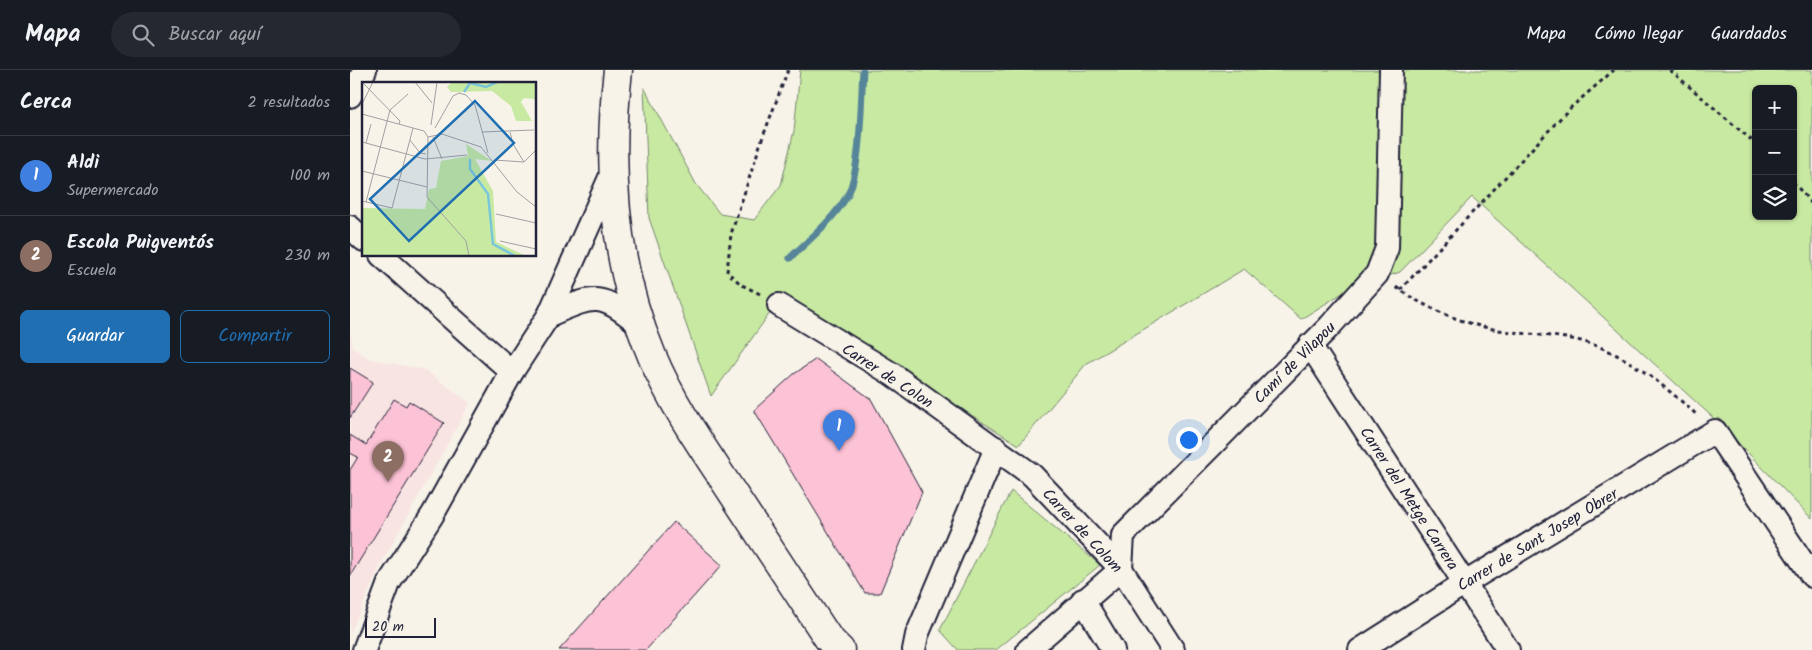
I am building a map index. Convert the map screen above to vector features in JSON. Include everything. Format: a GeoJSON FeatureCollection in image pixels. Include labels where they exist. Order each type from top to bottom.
{"type":"FeatureCollection","features":[{"type":"Feature","properties":{"kind":"street"},"geometry":{"type":"LineString","coordinates":[[350,96],[365,70]]}},
{"type":"Feature","properties":{"kind":"street","name":"Camí de Vilapou"},"geometry":{"type":"LineString","coordinates":[[1121,569],[1123,535],[1310,345],[1377,274],[1387,248],[1391,70]]}},
{"type":"Feature","properties":{"kind":"street"},"geometry":{"type":"LineString","coordinates":[[614,74],[613,171],[616,220],[639,324],[652,358],[681,414],[832,646]]}},
{"type":"Feature","properties":{"kind":"street"},"geometry":{"type":"LineString","coordinates":[[364,650],[389,583],[432,514],[512,372],[550,315],[613,171]]}},
{"type":"Feature","properties":{"kind":"street"},"geometry":{"type":"LineString","coordinates":[[350,228],[362,238]]}},
{"type":"Feature","properties":{"kind":"street"},"geometry":{"type":"LineString","coordinates":[[382,256],[512,372]]}},
{"type":"Feature","properties":{"kind":"street"},"geometry":{"type":"LineString","coordinates":[[550,315],[577,303],[594,299],[614,304],[639,324]]}},
{"type":"Feature","properties":{"kind":"street","name":"Carrer de Colon"},"geometry":{"type":"LineString","coordinates":[[779,305],[892,374],[996,448]]}},
{"type":"Feature","properties":{"kind":"street","name":"Carrer del Metge Carrera"},"geometry":{"type":"LineString","coordinates":[[1310,345],[1508,650]]}},
{"type":"Feature","properties":{"kind":"street"},"geometry":{"type":"LineString","coordinates":[[1715,431],[1812,576]]}},
{"type":"Feature","properties":{"kind":"street","name":"Carrer de Sant Josep Obrer"},"geometry":{"type":"LineString","coordinates":[[1360,650],[1465,582],[1715,431]]}},
{"type":"Feature","properties":{"kind":"street"},"geometry":{"type":"LineString","coordinates":[[914,650],[917,635],[996,448]]}},
{"type":"Feature","properties":{"kind":"street","name":"Carrer de Colom"},"geometry":{"type":"LineString","coordinates":[[996,448],[1032,475],[1121,569],[1173,650]]}},
{"type":"Feature","properties":{"kind":"street"},"geometry":{"type":"LineString","coordinates":[[1028,650],[1121,569]]}},
{"type":"Feature","properties":{"kind":"street"},"geometry":{"type":"LineString","coordinates":[[1084,600],[1113,650]]}},
{"type":"Feature","properties":{"kind":"path"},"geometry":{"type":"LineString","coordinates":[[779,305],[742,285],[727,272],[730,234],[788,70]]}},
{"type":"Feature","properties":{"kind":"path"},"geometry":{"type":"LineString","coordinates":[[1400,290],[1568,110],[1614,70]]}},
{"type":"Feature","properties":{"kind":"path"},"geometry":{"type":"LineString","coordinates":[[1670,70],[1752,141]]}},
{"type":"Feature","properties":{"kind":"path"},"geometry":{"type":"LineString","coordinates":[[1797,187],[1812,204]]}},
{"type":"Feature","properties":{"kind":"path"},"geometry":{"type":"LineString","coordinates":[[1377,274],[1400,290],[1431,307],[1470,324],[1503,331],[1582,341],[1608,351],[1638,367],[1715,431]]}},
{"type":"Feature","properties":{"kind":"shaded area"},"geometry":{"type":"Polygon","coordinates":[[[350,329],[353,348],[370,359],[425,370],[470,403],[382,562],[350,634],[350,329]]]}},
{"type":"Feature","properties":{"kind":"green space"},"geometry":{"type":"Polygon","coordinates":[[[800,70],[1812,70],[1812,519],[1720,424],[1472,197],[1400,272],[1349,289],[1301,319],[1244,269],[1086,364],[1019,445],[782,296],[711,396],[649,218],[644,87],[696,184],[720,214],[754,220],[781,185],[794,131],[800,70]]]}},
{"type":"Feature","properties":{"kind":"green space"},"geometry":{"type":"Polygon","coordinates":[[[1011,491],[1100,565],[996,650],[958,650],[940,630],[1011,491]]]}},
{"type":"Feature","properties":{"kind":"building"},"geometry":{"type":"Polygon","coordinates":[[[816,359],[871,399],[922,492],[880,593],[865,593],[754,410],[794,374],[816,359]]]}},
{"type":"Feature","properties":{"kind":"building"},"geometry":{"type":"Polygon","coordinates":[[[350,368],[373,382],[350,418],[350,368]]]}},
{"type":"Feature","properties":{"kind":"building"},"geometry":{"type":"Polygon","coordinates":[[[394,399],[406,406],[409,401],[444,423],[350,576],[350,470],[358,457],[350,453],[350,435],[366,445],[394,399]]]}},
{"type":"Feature","properties":{"kind":"building"},"geometry":{"type":"Polygon","coordinates":[[[674,522],[722,565],[646,650],[559,650],[674,522]]]}},
{"type":"Feature","properties":{"kind":"waterway"},"geometry":{"type":"LineString","coordinates":[[790,258],[835,213],[852,185],[858,154],[863,70]]}},
{"type":"Feature","properties":{"kind":"place","name":"Aldi"},"geometry":{"type":"Point","coordinates":[839,451]}},
{"type":"Feature","properties":{"kind":"place","name":"Escola Puigventós"},"geometry":{"type":"Point","coordinates":[388,482]}}]}
